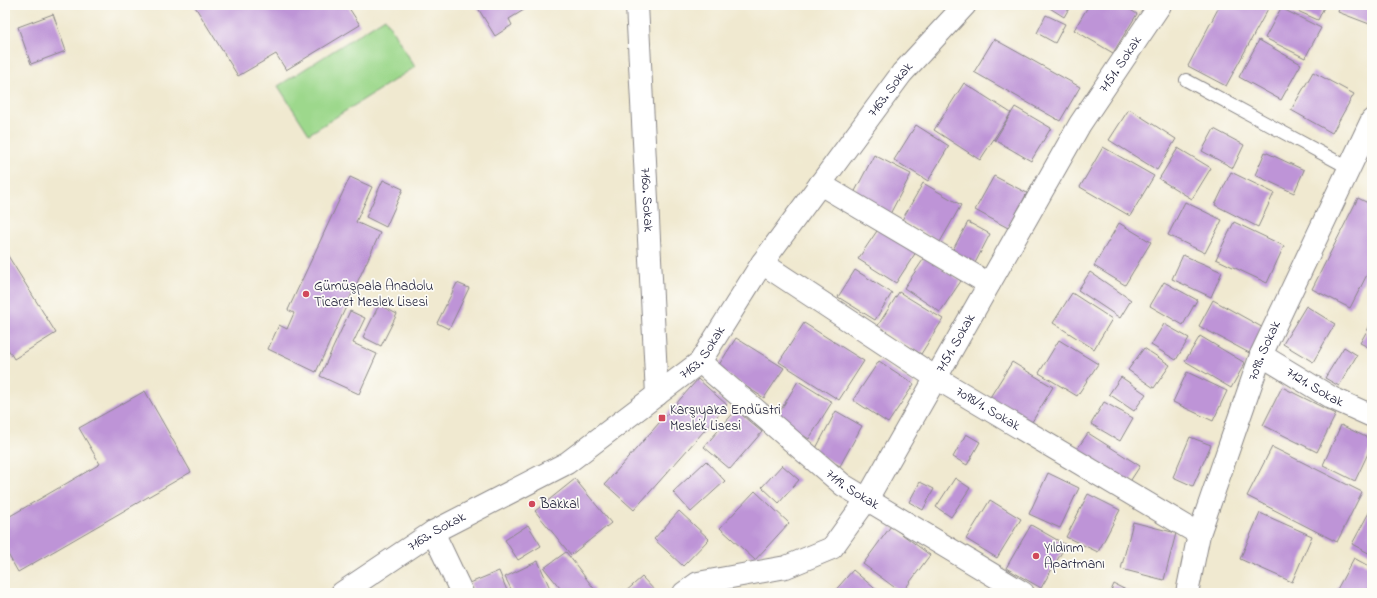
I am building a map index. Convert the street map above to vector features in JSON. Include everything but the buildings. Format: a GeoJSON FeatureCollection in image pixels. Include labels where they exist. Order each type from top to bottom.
{"type":"FeatureCollection","features":[{"type":"Feature","properties":{"kind":"street","name":"7160. Sokak"},"geometry":{"type":"LineString","coordinates":[[637,5],[657,395]]}},
{"type":"Feature","properties":{"kind":"street","name":"7163. Sokak"},"geometry":{"type":"LineString","coordinates":[[342,593],[433,532],[567,463],[700,362],[762,263],[902,73],[965,5]]}},
{"type":"Feature","properties":{"kind":"street","name":"7151. Sokak"},"geometry":{"type":"LineString","coordinates":[[697,590],[786,567],[832,548],[867,499],[1080,124],[1160,5]]}},
{"type":"Feature","properties":{"kind":"street","name":"7098. Sokak"},"geometry":{"type":"LineString","coordinates":[[1187,593],[1199,534],[1261,355],[1372,120]]}},
{"type":"Feature","properties":{"kind":"street"},"geometry":{"type":"LineString","coordinates":[[820,184],[989,284]]}},
{"type":"Feature","properties":{"kind":"street","name":"7098/1. Sokak"},"geometry":{"type":"LineString","coordinates":[[762,263],[936,378],[1199,534]]}},
{"type":"Feature","properties":{"kind":"street","name":"7121. Sokak"},"geometry":{"type":"LineString","coordinates":[[1261,355],[1332,398],[1372,416]]}},
{"type":"Feature","properties":{"kind":"street","name":"7119. Sokak"},"geometry":{"type":"LineString","coordinates":[[700,362],[843,486],[1023,593]]}},
{"type":"Feature","properties":{"kind":"street"},"geometry":{"type":"LineString","coordinates":[[433,532],[462,593]]}},
{"type":"Feature","properties":{"kind":"lane"},"geometry":{"type":"LineString","coordinates":[[1186,80],[1349,168]]}},
{"type":"Feature","properties":{"kind":"green space"},"geometry":{"type":"Polygon","coordinates":[[[385,18],[415,67],[309,134],[278,86],[385,18]]]}},
{"type":"Feature","properties":{"kind":"place","name":"Gümüşpala Anadolu Ticaret Meslek Lisesi"},"geometry":{"type":"Point","coordinates":[306,294]}},
{"type":"Feature","properties":{"kind":"place","name":"Karşıyaka Endüstri Meslek Lisesi"},"geometry":{"type":"Point","coordinates":[662,418]}},
{"type":"Feature","properties":{"kind":"place","name":"Bakkal"},"geometry":{"type":"Point","coordinates":[532,504]}},
{"type":"Feature","properties":{"kind":"place","name":"Yıldırım Apartmanı"},"geometry":{"type":"Point","coordinates":[1036,556]}}]}
